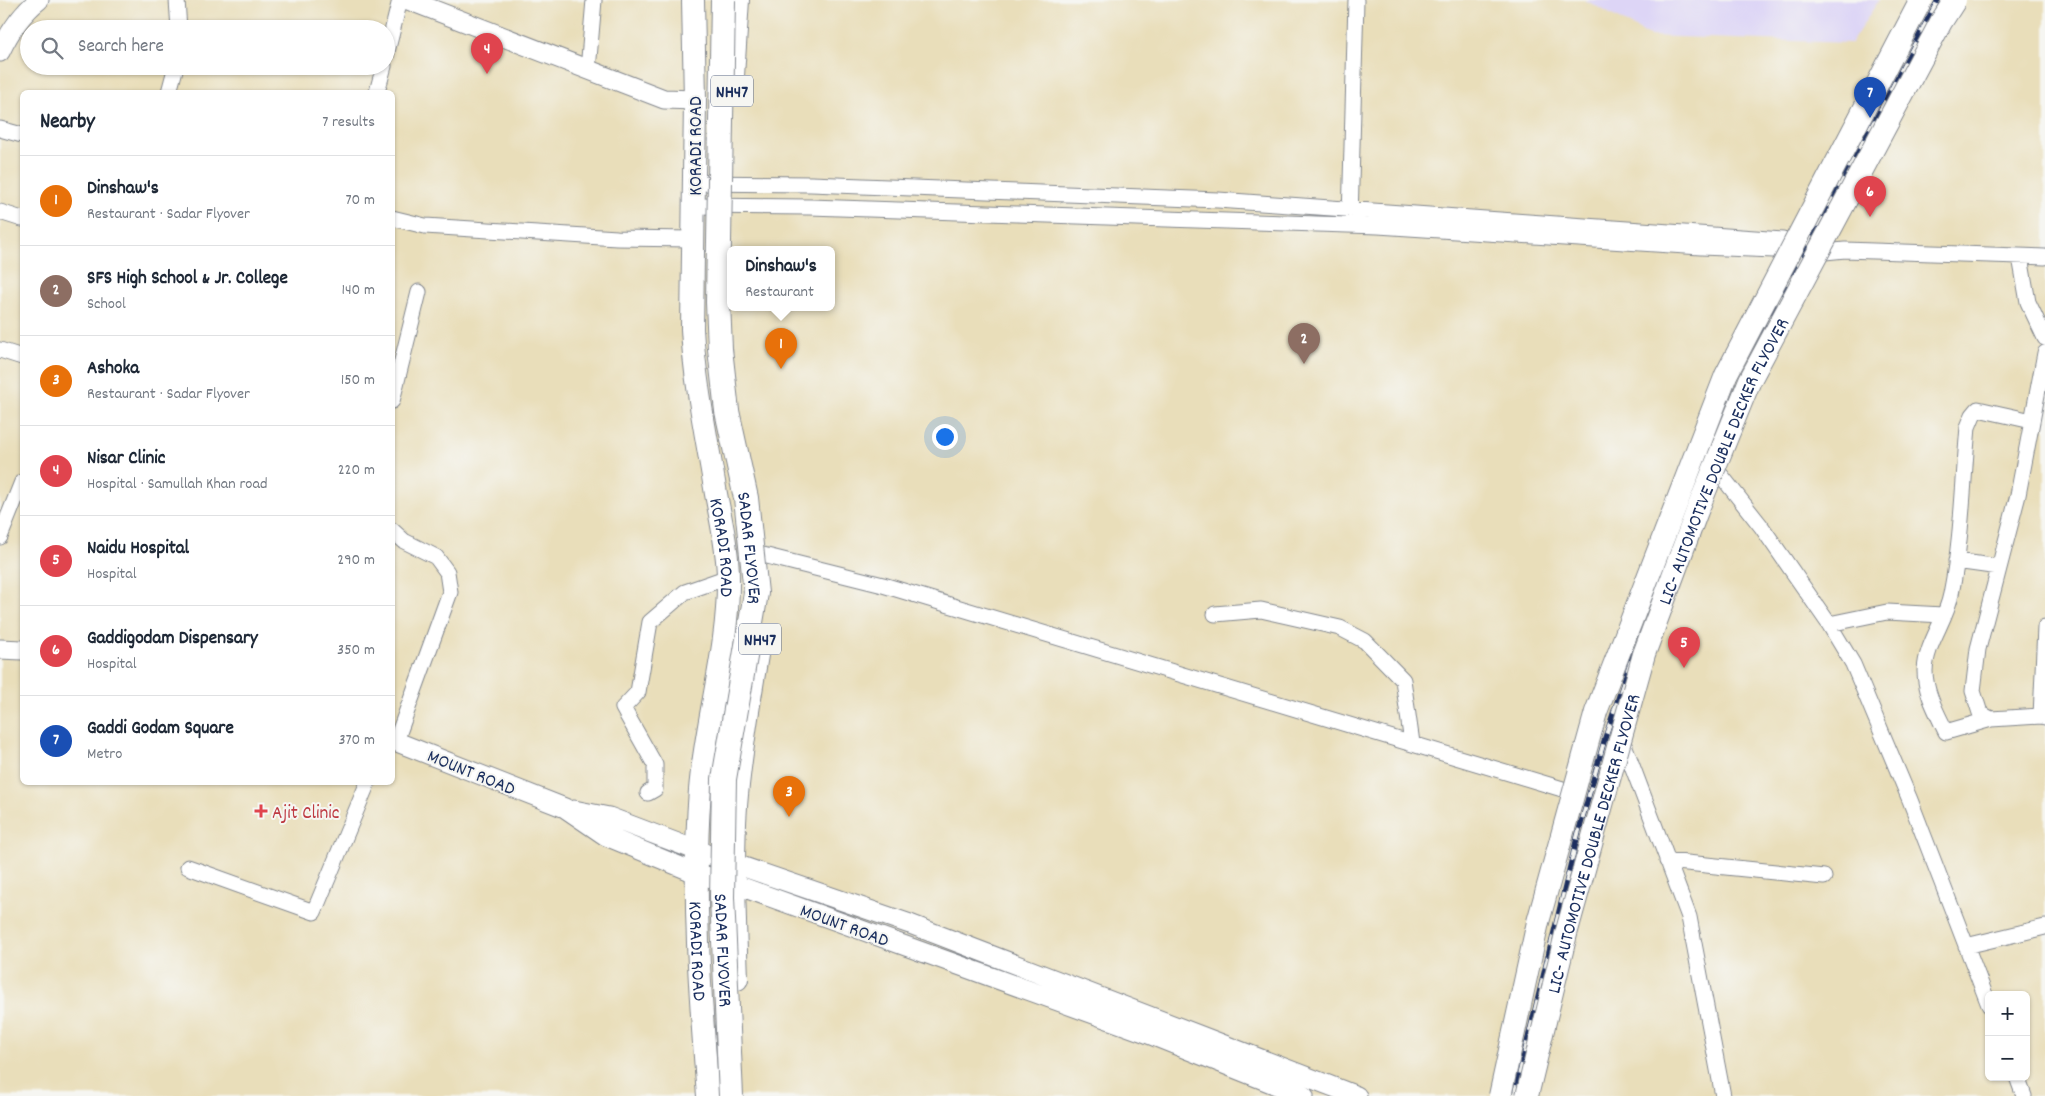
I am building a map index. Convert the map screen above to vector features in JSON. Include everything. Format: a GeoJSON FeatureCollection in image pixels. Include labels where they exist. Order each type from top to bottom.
{"type":"FeatureCollection","features":[{"type":"Feature","properties":{"kind":"highway","name":"SADAR FLYOVER"},"geometry":{"type":"LineString","coordinates":[[711,0],[708,115],[708,324],[710,355],[739,541],[743,596],[712,786],[710,838],[720,1096]]}},
{"type":"Feature","properties":{"kind":"highway","name":"SADAR FLYOVER"},"geometry":{"type":"LineString","coordinates":[[723,0],[718,302],[720,349],[727,411],[746,498],[756,593],[724,779],[722,897],[731,1096]]}},
{"type":"Feature","properties":{"kind":"main road","name":"KORADI ROAD"},"geometry":{"type":"LineString","coordinates":[[693,0],[695,100],[692,329],[694,364],[725,542],[728,578],[726,620],[700,788],[697,851],[700,965],[708,1096]]}},
{"type":"Feature","properties":{"kind":"main road","name":"NH47"},"geometry":{"type":"LineString","coordinates":[[729,246],[731,101],[738,0]]}},
{"type":"Feature","properties":{"kind":"main road","name":"LIC- AUTOMOTIVE DOUBLE DECKER FLYOVER"},"geometry":{"type":"LineString","coordinates":[[1500,1096],[1538,922],[1596,712],[1726,375],[1921,0]]}},
{"type":"Feature","properties":{"kind":"main road","name":"LIC- AUTOMOTIVE DOUBLE DECKER FLYOVER"},"geometry":{"type":"LineString","coordinates":[[1527,1096],[1566,934],[1644,654],[1696,511],[1750,380],[1941,22],[1956,0]]}},
{"type":"Feature","properties":{"kind":"main road","name":"NH47"},"geometry":{"type":"LineString","coordinates":[[729,311],[730,360],[757,503],[765,583],[762,630],[742,743],[736,808],[735,874],[742,1096]]}},
{"type":"Feature","properties":{"kind":"street"},"geometry":{"type":"LineString","coordinates":[[0,52],[6,38],[29,8],[40,0]]}},
{"type":"Feature","properties":{"kind":"street"},"geometry":{"type":"LineString","coordinates":[[177,0],[178,20]]}},
{"type":"Feature","properties":{"kind":"street"},"geometry":{"type":"LineString","coordinates":[[395,20],[400,0]]}},
{"type":"Feature","properties":{"kind":"street"},"geometry":{"type":"LineString","coordinates":[[408,0],[446,7],[588,70],[664,99],[695,100]]}},
{"type":"Feature","properties":{"kind":"street"},"geometry":{"type":"LineString","coordinates":[[588,70],[594,0]]}},
{"type":"Feature","properties":{"kind":"street"},"geometry":{"type":"LineString","coordinates":[[1350,218],[1356,0]]}},
{"type":"Feature","properties":{"kind":"street"},"geometry":{"type":"LineString","coordinates":[[170,90],[174,75]]}},
{"type":"Feature","properties":{"kind":"street"},"geometry":{"type":"LineString","coordinates":[[378,90],[382,75]]}},
{"type":"Feature","properties":{"kind":"street"},"geometry":{"type":"LineString","coordinates":[[0,129],[20,134]]}},
{"type":"Feature","properties":{"kind":"street"},"geometry":{"type":"LineString","coordinates":[[694,183],[811,184],[1198,199],[1350,218],[1701,247],[2045,257]]}},
{"type":"Feature","properties":{"kind":"street"},"geometry":{"type":"LineString","coordinates":[[694,206],[1350,218]]}},
{"type":"Feature","properties":{"kind":"street"},"geometry":{"type":"LineString","coordinates":[[0,212],[20,218]]}},
{"type":"Feature","properties":{"kind":"street"},"geometry":{"type":"LineString","coordinates":[[395,219],[425,226],[617,238],[692,240]]}},
{"type":"Feature","properties":{"kind":"street"},"geometry":{"type":"LineString","coordinates":[[2020,257],[2028,302],[2045,338]]}},
{"type":"Feature","properties":{"kind":"street"},"geometry":{"type":"LineString","coordinates":[[395,389],[419,292]]}},
{"type":"Feature","properties":{"kind":"street"},"geometry":{"type":"LineString","coordinates":[[0,350],[20,356]]}},
{"type":"Feature","properties":{"kind":"street"},"geometry":{"type":"LineString","coordinates":[[1991,719],[1980,713],[1973,691],[1978,649],[2018,496],[2045,353]]}},
{"type":"Feature","properties":{"kind":"street"},"geometry":{"type":"LineString","coordinates":[[2032,421],[1978,409],[1968,427],[1956,561],[1950,597],[1930,645],[1925,669],[1926,684],[1946,732],[1991,719],[2043,716],[2045,627]]}},
{"type":"Feature","properties":{"kind":"street"},"geometry":{"type":"LineString","coordinates":[[1689,452],[1720,474],[1761,526],[1829,624],[1853,664],[1910,800],[1985,995]]}},
{"type":"Feature","properties":{"kind":"street"},"geometry":{"type":"LineString","coordinates":[[0,537],[20,487]]}},
{"type":"Feature","properties":{"kind":"street"},"geometry":{"type":"LineString","coordinates":[[395,533],[404,541],[436,557],[447,572],[450,592],[395,737]]}},
{"type":"Feature","properties":{"kind":"street"},"geometry":{"type":"LineString","coordinates":[[763,555],[883,585],[1569,791]]}},
{"type":"Feature","properties":{"kind":"street"},"geometry":{"type":"LineString","coordinates":[[1956,561],[1999,567]]}},
{"type":"Feature","properties":{"kind":"street"},"geometry":{"type":"LineString","coordinates":[[648,793],[655,790],[655,766],[623,708],[638,692],[650,622],[685,592],[728,578]]}},
{"type":"Feature","properties":{"kind":"street"},"geometry":{"type":"LineString","coordinates":[[1215,614],[1261,610],[1340,628],[1365,641],[1403,680],[1412,743]]}},
{"type":"Feature","properties":{"kind":"street"},"geometry":{"type":"LineString","coordinates":[[1829,624],[1886,612],[1943,615]]}},
{"type":"Feature","properties":{"kind":"street"},"geometry":{"type":"LineString","coordinates":[[0,649],[20,650]]}},
{"type":"Feature","properties":{"kind":"street","name":"MOUNT ROAD"},"geometry":{"type":"LineString","coordinates":[[395,740],[566,808],[606,836],[698,874],[735,874],[1304,1096]]}},
{"type":"Feature","properties":{"kind":"street"},"geometry":{"type":"LineString","coordinates":[[1625,747],[1689,917],[1723,1096]]}},
{"type":"Feature","properties":{"kind":"street"},"geometry":{"type":"LineString","coordinates":[[188,867],[314,912],[367,785]]}},
{"type":"Feature","properties":{"kind":"street"},"geometry":{"type":"LineString","coordinates":[[566,808],[609,817],[697,851],[735,874],[910,924],[1357,1096]]}},
{"type":"Feature","properties":{"kind":"street"},"geometry":{"type":"LineString","coordinates":[[1667,861],[1824,877]]}},
{"type":"Feature","properties":{"kind":"street"},"geometry":{"type":"LineString","coordinates":[[1966,946],[2045,928]]}},
{"type":"Feature","properties":{"kind":"street"},"geometry":{"type":"LineString","coordinates":[[2018,1081],[2024,1096]]}},
{"type":"Feature","properties":{"kind":"shaded area"},"geometry":{"type":"Polygon","coordinates":[[[1585,0],[1879,0],[1851,43],[1650,36],[1585,0]]]}},
{"type":"Feature","properties":{"kind":"railway"},"geometry":{"type":"LineString","coordinates":[[1503,1096],[1568,832],[1594,735],[1633,621],[1677,503],[1728,384],[1802,232],[1926,0]]}},
{"type":"Feature","properties":{"kind":"railway"},"geometry":{"type":"LineString","coordinates":[[1514,1096],[1578,834],[1605,738],[1643,624],[1687,507],[1737,388],[1811,236],[1938,0]]}},
{"type":"Feature","properties":{"kind":"place","name":"Nisar Clinic"},"geometry":{"type":"Point","coordinates":[487,74]}},
{"type":"Feature","properties":{"kind":"place","name":"Gaddi Godam Square"},"geometry":{"type":"Point","coordinates":[1870,118]}},
{"type":"Feature","properties":{"kind":"place","name":"Gaddigodam Dispensary"},"geometry":{"type":"Point","coordinates":[1870,217]}},
{"type":"Feature","properties":{"kind":"place","name":"SFS High School & Jr. College"},"geometry":{"type":"Point","coordinates":[1304,364]}},
{"type":"Feature","properties":{"kind":"place","name":"Dinshaw's"},"geometry":{"type":"Point","coordinates":[781,369]}},
{"type":"Feature","properties":{"kind":"place","name":"Naidu Hospital"},"geometry":{"type":"Point","coordinates":[1684,668]}},
{"type":"Feature","properties":{"kind":"place","name":"Ajit Clinic"},"geometry":{"type":"Point","coordinates":[261,811]}},
{"type":"Feature","properties":{"kind":"place","name":"Ashoka"},"geometry":{"type":"Point","coordinates":[789,817]}}]}
